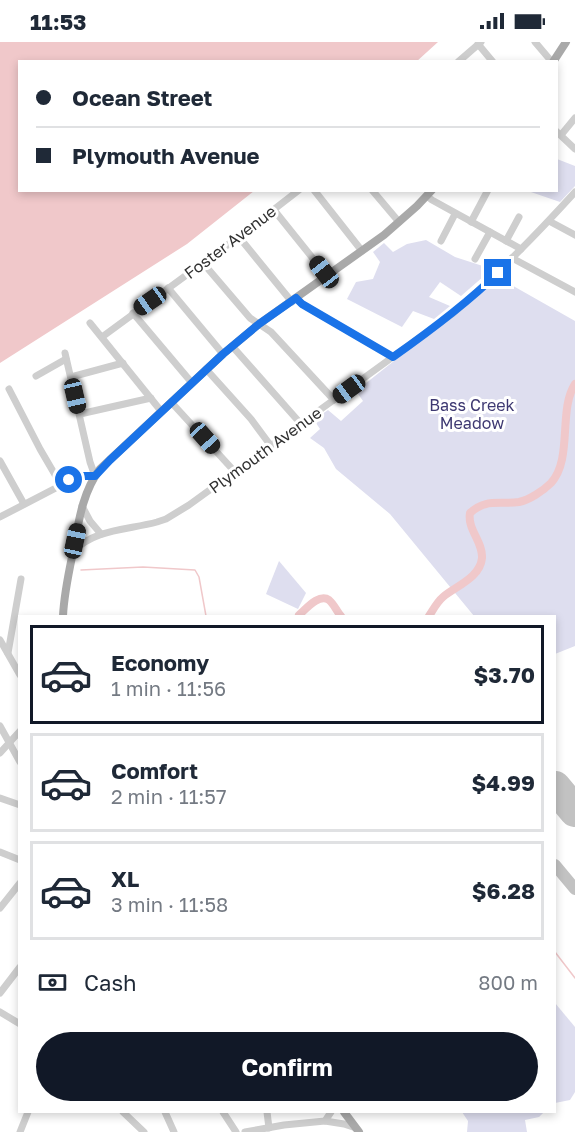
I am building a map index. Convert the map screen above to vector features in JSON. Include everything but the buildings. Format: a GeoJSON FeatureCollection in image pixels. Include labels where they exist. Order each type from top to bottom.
{"type":"FeatureCollection","features":[{"type":"Feature","properties":{"kind":"main road"},"geometry":{"type":"LineString","coordinates":[[554,60],[566,42]]}},
{"type":"Feature","properties":{"kind":"main road"},"geometry":{"type":"LineString","coordinates":[[63,615],[82,506],[95,476],[232,346],[259,324],[362,251],[399,222],[429,192]]}},
{"type":"Feature","properties":{"kind":"main road"},"geometry":{"type":"LineString","coordinates":[[345,1113],[357,1130]]}},
{"type":"Feature","properties":{"kind":"street"},"geometry":{"type":"LineString","coordinates":[[535,42],[551,60]]}},
{"type":"Feature","properties":{"kind":"street"},"geometry":{"type":"LineString","coordinates":[[460,60],[479,43],[492,60]]}},
{"type":"Feature","properties":{"kind":"street"},"geometry":{"type":"LineString","coordinates":[[575,118],[559,133],[575,149]]}},
{"type":"Feature","properties":{"kind":"street","name":"Foster Avenue"},"geometry":{"type":"LineString","coordinates":[[102,337],[296,192]]}},
{"type":"Feature","properties":{"kind":"street"},"geometry":{"type":"LineString","coordinates":[[316,192],[362,251]]}},
{"type":"Feature","properties":{"kind":"street"},"geometry":{"type":"LineString","coordinates":[[374,192],[399,222]]}},
{"type":"Feature","properties":{"kind":"street"},"geometry":{"type":"LineString","coordinates":[[429,192],[432,200],[521,249]]}},
{"type":"Feature","properties":{"kind":"street"},"geometry":{"type":"LineString","coordinates":[[471,222],[487,192]]}},
{"type":"Feature","properties":{"kind":"street","name":"Plymouth Avenue"},"geometry":{"type":"LineString","coordinates":[[73,552],[81,544],[101,534],[166,519],[189,505],[452,314],[480,290],[575,192]]}},
{"type":"Feature","properties":{"kind":"street"},"geometry":{"type":"LineString","coordinates":[[274,210],[327,276]]}},
{"type":"Feature","properties":{"kind":"street"},"geometry":{"type":"LineString","coordinates":[[441,241],[456,214]]}},
{"type":"Feature","properties":{"kind":"street"},"geometry":{"type":"LineString","coordinates":[[506,241],[519,217]]}},
{"type":"Feature","properties":{"kind":"street"},"geometry":{"type":"LineString","coordinates":[[549,221],[575,235]]}},
{"type":"Feature","properties":{"kind":"street"},"geometry":{"type":"LineString","coordinates":[[475,260],[490,232]]}},
{"type":"Feature","properties":{"kind":"street"},"geometry":{"type":"LineString","coordinates":[[239,237],[294,300],[393,357]]}},
{"type":"Feature","properties":{"kind":"street"},"geometry":{"type":"LineString","coordinates":[[512,258],[575,292]]}},
{"type":"Feature","properties":{"kind":"street"},"geometry":{"type":"LineString","coordinates":[[203,263],[250,318],[271,332],[334,400]]}},
{"type":"Feature","properties":{"kind":"street"},"geometry":{"type":"LineString","coordinates":[[168,288],[223,354]]}},
{"type":"Feature","properties":{"kind":"street"},"geometry":{"type":"LineString","coordinates":[[134,313],[192,383]]}},
{"type":"Feature","properties":{"kind":"street"},"geometry":{"type":"LineString","coordinates":[[90,323],[161,411]]}},
{"type":"Feature","properties":{"kind":"street"},"geometry":{"type":"LineString","coordinates":[[232,346],[301,424]]}},
{"type":"Feature","properties":{"kind":"street"},"geometry":{"type":"LineString","coordinates":[[0,517],[60,484],[77,477],[95,476],[66,356],[36,376]]}},
{"type":"Feature","properties":{"kind":"street"},"geometry":{"type":"LineString","coordinates":[[71,377],[123,363]]}},
{"type":"Feature","properties":{"kind":"street"},"geometry":{"type":"LineString","coordinates":[[206,369],[271,446]]}},
{"type":"Feature","properties":{"kind":"street"},"geometry":{"type":"LineString","coordinates":[[9,389],[60,484]]}},
{"type":"Feature","properties":{"kind":"street"},"geometry":{"type":"LineString","coordinates":[[80,414],[151,398]]}},
{"type":"Feature","properties":{"kind":"street"},"geometry":{"type":"LineString","coordinates":[[171,402],[235,472]]}},
{"type":"Feature","properties":{"kind":"street"},"geometry":{"type":"LineString","coordinates":[[0,461],[24,504]]}},
{"type":"Feature","properties":{"kind":"street"},"geometry":{"type":"LineString","coordinates":[[82,506],[90,521],[101,534]]}},
{"type":"Feature","properties":{"kind":"street"},"geometry":{"type":"LineString","coordinates":[[8,653],[21,579]]}},
{"type":"Feature","properties":{"kind":"street"},"geometry":{"type":"LineString","coordinates":[[0,640],[18,671]]}},
{"type":"Feature","properties":{"kind":"street"},"geometry":{"type":"LineString","coordinates":[[0,726],[18,758]]}},
{"type":"Feature","properties":{"kind":"street"},"geometry":{"type":"LineString","coordinates":[[0,753],[18,733]]}},
{"type":"Feature","properties":{"kind":"street"},"geometry":{"type":"LineString","coordinates":[[0,798],[18,804]]}},
{"type":"Feature","properties":{"kind":"street"},"geometry":{"type":"LineString","coordinates":[[0,852],[18,859]]}},
{"type":"Feature","properties":{"kind":"street"},"geometry":{"type":"LineString","coordinates":[[1,906],[18,885]]}},
{"type":"Feature","properties":{"kind":"street"},"geometry":{"type":"LineString","coordinates":[[0,993],[18,970]]}},
{"type":"Feature","properties":{"kind":"street"},"geometry":{"type":"LineString","coordinates":[[0,1012],[18,1023]]}},
{"type":"Feature","properties":{"kind":"street"},"geometry":{"type":"LineString","coordinates":[[20,1132],[28,1113]]}},
{"type":"Feature","properties":{"kind":"street"},"geometry":{"type":"LineString","coordinates":[[124,1113],[144,1132]]}},
{"type":"Feature","properties":{"kind":"street"},"geometry":{"type":"LineString","coordinates":[[165,1113],[174,1132]]}},
{"type":"Feature","properties":{"kind":"street"},"geometry":{"type":"LineString","coordinates":[[224,1113],[236,1132]]}},
{"type":"Feature","properties":{"kind":"street"},"geometry":{"type":"LineString","coordinates":[[267,1113],[269,1128]]}},
{"type":"Feature","properties":{"kind":"street"},"geometry":{"type":"LineString","coordinates":[[325,1121],[330,1113]]}},
{"type":"Feature","properties":{"kind":"street"},"geometry":{"type":"LineString","coordinates":[[245,1132],[325,1121],[344,1124],[357,1130]]}},
{"type":"Feature","properties":{"kind":"green space"},"geometry":{"type":"Polygon","coordinates":[[[558,159],[575,166],[575,186],[560,202],[531,192],[558,192],[558,159]]]}},
{"type":"Feature","properties":{"kind":"green space"},"geometry":{"type":"Polygon","coordinates":[[[426,240],[455,257],[492,269],[461,296],[440,282],[429,297],[450,306],[434,319],[413,311],[402,327],[347,299],[356,282],[373,279],[380,262],[373,252],[384,243],[393,252],[407,244],[426,240]]]}},
{"type":"Feature","properties":{"kind":"green space","name":"Bass Creek Meadow"},"geometry":{"type":"Polygon","coordinates":[[[499,278],[575,321],[575,646],[556,654],[556,615],[473,615],[390,514],[336,469],[324,448],[310,438],[320,429],[312,421],[328,410],[341,421],[363,401],[356,391],[499,278]]]}},
{"type":"Feature","properties":{"kind":"green space"},"geometry":{"type":"Polygon","coordinates":[[[279,561],[306,593],[298,609],[266,594],[279,561]]]}},
{"type":"Feature","properties":{"kind":"green space"},"geometry":{"type":"Polygon","coordinates":[[[556,1004],[575,1027],[575,1092],[570,1100],[556,1103],[556,1004]]]}},
{"type":"Feature","properties":{"kind":"green space"},"geometry":{"type":"Polygon","coordinates":[[[463,1113],[543,1113],[539,1117],[525,1120],[527,1132],[467,1132],[468,1121],[463,1113]]]}},
{"type":"Feature","properties":{"kind":"shaded area"},"geometry":{"type":"Polygon","coordinates":[[[0,42],[438,42],[418,60],[18,60],[18,192],[253,192],[187,244],[0,363],[0,42]]]}},
{"type":"Feature","properties":{"kind":"waterway"},"geometry":{"type":"LineString","coordinates":[[430,615],[441,599],[467,581],[480,565],[482,552],[471,525],[470,513],[482,505],[519,502],[536,495],[548,486],[558,473],[564,448],[567,407],[575,384]]}},
{"type":"Feature","properties":{"kind":"waterway"},"geometry":{"type":"LineString","coordinates":[[81,570],[143,567],[195,570],[199,577],[206,615]]}},
{"type":"Feature","properties":{"kind":"waterway"},"geometry":{"type":"LineString","coordinates":[[299,615],[317,600],[325,598],[340,615]]}},
{"type":"Feature","properties":{"kind":"waterway"},"geometry":{"type":"LineString","coordinates":[[556,953],[575,978]]}},
{"type":"Feature","properties":{"kind":"taxiway"},"geometry":{"type":"LineString","coordinates":[[556,866],[575,889]]}},
{"type":"Feature","properties":{"kind":"runway"},"geometry":{"type":"LineString","coordinates":[[556,788],[575,811]]}},
{"type":"Feature","properties":{"kind":"route"},"geometry":{"type":"LineString","coordinates":[[69,480],[82,476],[95,476],[223,354],[259,324],[296,298],[302,304],[393,357],[452,314],[498,273]]}}]}
